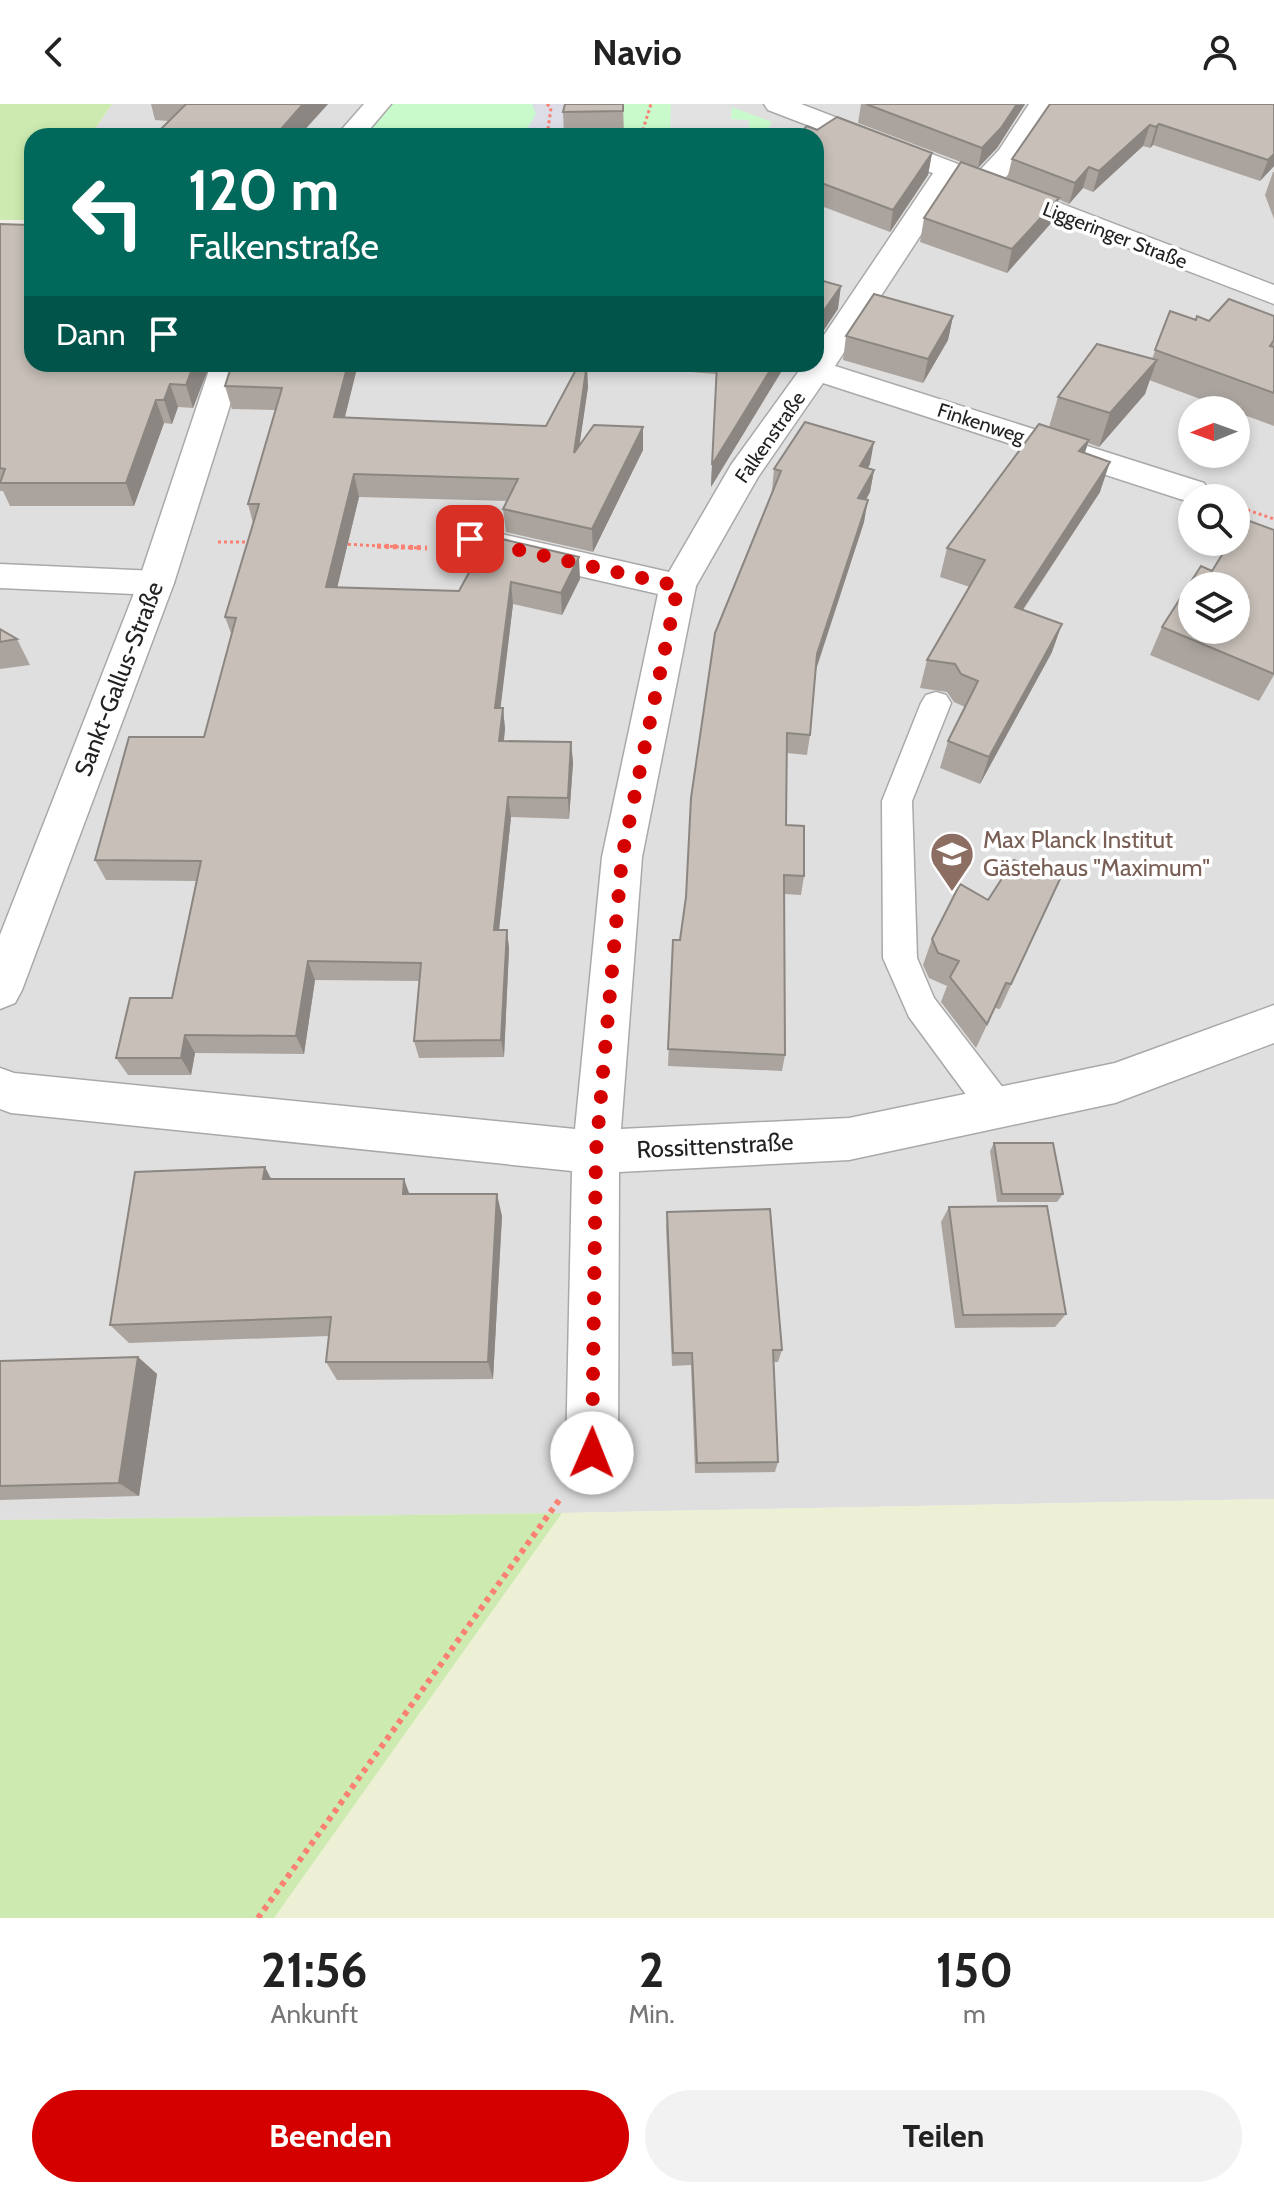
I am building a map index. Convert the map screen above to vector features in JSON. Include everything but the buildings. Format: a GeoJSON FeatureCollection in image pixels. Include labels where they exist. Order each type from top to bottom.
{"type":"FeatureCollection","features":[{"type":"Feature","properties":{"kind":"street"},"geometry":{"type":"LineString","coordinates":[[356,128],[378,104]]}},
{"type":"Feature","properties":{"kind":"street","name":"Liggeringer Straße"},"geometry":{"type":"LineString","coordinates":[[777,104],[1274,295]]}},
{"type":"Feature","properties":{"kind":"street","name":"Falkenstraße"},"geometry":{"type":"LineString","coordinates":[[824,360],[965,178],[1009,155],[1042,104]]}},
{"type":"Feature","properties":{"kind":"street","name":"Sankt-Gallus-Straße"},"geometry":{"type":"LineString","coordinates":[[0,990],[156,583],[224,372]]}},
{"type":"Feature","properties":{"kind":"street","name":"Falkenstraße"},"geometry":{"type":"LineString","coordinates":[[592,1453],[596,1152],[622,857],[678,586],[743,473],[815,372]]}},
{"type":"Feature","properties":{"kind":"street","name":"Finkenweg"},"geometry":{"type":"LineString","coordinates":[[822,372],[1178,486]]}},
{"type":"Feature","properties":{"kind":"street"},"geometry":{"type":"LineString","coordinates":[[470,539],[678,586]]}},
{"type":"Feature","properties":{"kind":"street"},"geometry":{"type":"LineString","coordinates":[[0,576],[156,583]]}},
{"type":"Feature","properties":{"kind":"street","name":"Rossittenstraße"},"geometry":{"type":"LineString","coordinates":[[0,1088],[11,1093],[596,1152],[849,1139],[1115,1083],[1274,1024]]}},
{"type":"Feature","properties":{"kind":"lane"},"geometry":{"type":"LineString","coordinates":[[936,703],[897,801],[900,958],[921,1007],[997,1108]]}},
{"type":"Feature","properties":{"kind":"path"},"geometry":{"type":"LineString","coordinates":[[547,104],[551,108],[548,128]]}},
{"type":"Feature","properties":{"kind":"path"},"geometry":{"type":"LineString","coordinates":[[643,128],[651,104]]}},
{"type":"Feature","properties":{"kind":"path"},"geometry":{"type":"LineString","coordinates":[[1250,511],[1274,519]]}},
{"type":"Feature","properties":{"kind":"path"},"geometry":{"type":"LineString","coordinates":[[338,544],[451,549],[470,539]]}},
{"type":"Feature","properties":{"kind":"path"},"geometry":{"type":"LineString","coordinates":[[169,543],[263,542]]}},
{"type":"Feature","properties":{"kind":"path"},"geometry":{"type":"LineString","coordinates":[[258,1918],[592,1453]]}},
{"type":"Feature","properties":{"kind":"shaded area"},"geometry":{"type":"Polygon","coordinates":[[[112,104],[1274,104],[1274,1499],[0,1520],[0,231],[24,331],[24,372],[824,372],[824,128],[96,128],[112,104]]]}},
{"type":"Feature","properties":{"kind":"shaded area"},"geometry":{"type":"Polygon","coordinates":[[[532,104],[579,104],[574,128],[528,128],[536,114],[532,104]]]}},
{"type":"Feature","properties":{"kind":"shaded area"},"geometry":{"type":"Polygon","coordinates":[[[671,104],[723,104],[732,107],[731,119],[749,120],[749,128],[670,128],[671,104]]]}},
{"type":"Feature","properties":{"kind":"green space"},"geometry":{"type":"Polygon","coordinates":[[[0,104],[112,104],[96,128],[24,128],[24,220],[0,220],[0,104]]]}},
{"type":"Feature","properties":{"kind":"green space"},"geometry":{"type":"Polygon","coordinates":[[[394,104],[723,104],[772,122],[769,128],[367,128],[394,104]]]}},
{"type":"Feature","properties":{"kind":"green space"},"geometry":{"type":"Polygon","coordinates":[[[1274,1499],[1274,1918],[274,1918],[562,1513],[1274,1499]]]}},
{"type":"Feature","properties":{"kind":"green space"},"geometry":{"type":"Polygon","coordinates":[[[562,1513],[274,1918],[0,1918],[0,1520],[562,1513]]]}},
{"type":"Feature","properties":{"kind":"place","name":"Max Planck Institut Gästehaus \"Maximum\""},"geometry":{"type":"Point","coordinates":[952,893]}},
{"type":"Feature","properties":{"kind":"route"},"geometry":{"type":"LineString","coordinates":[[470,539],[678,586],[622,857],[596,1152],[592,1453]]}}]}
